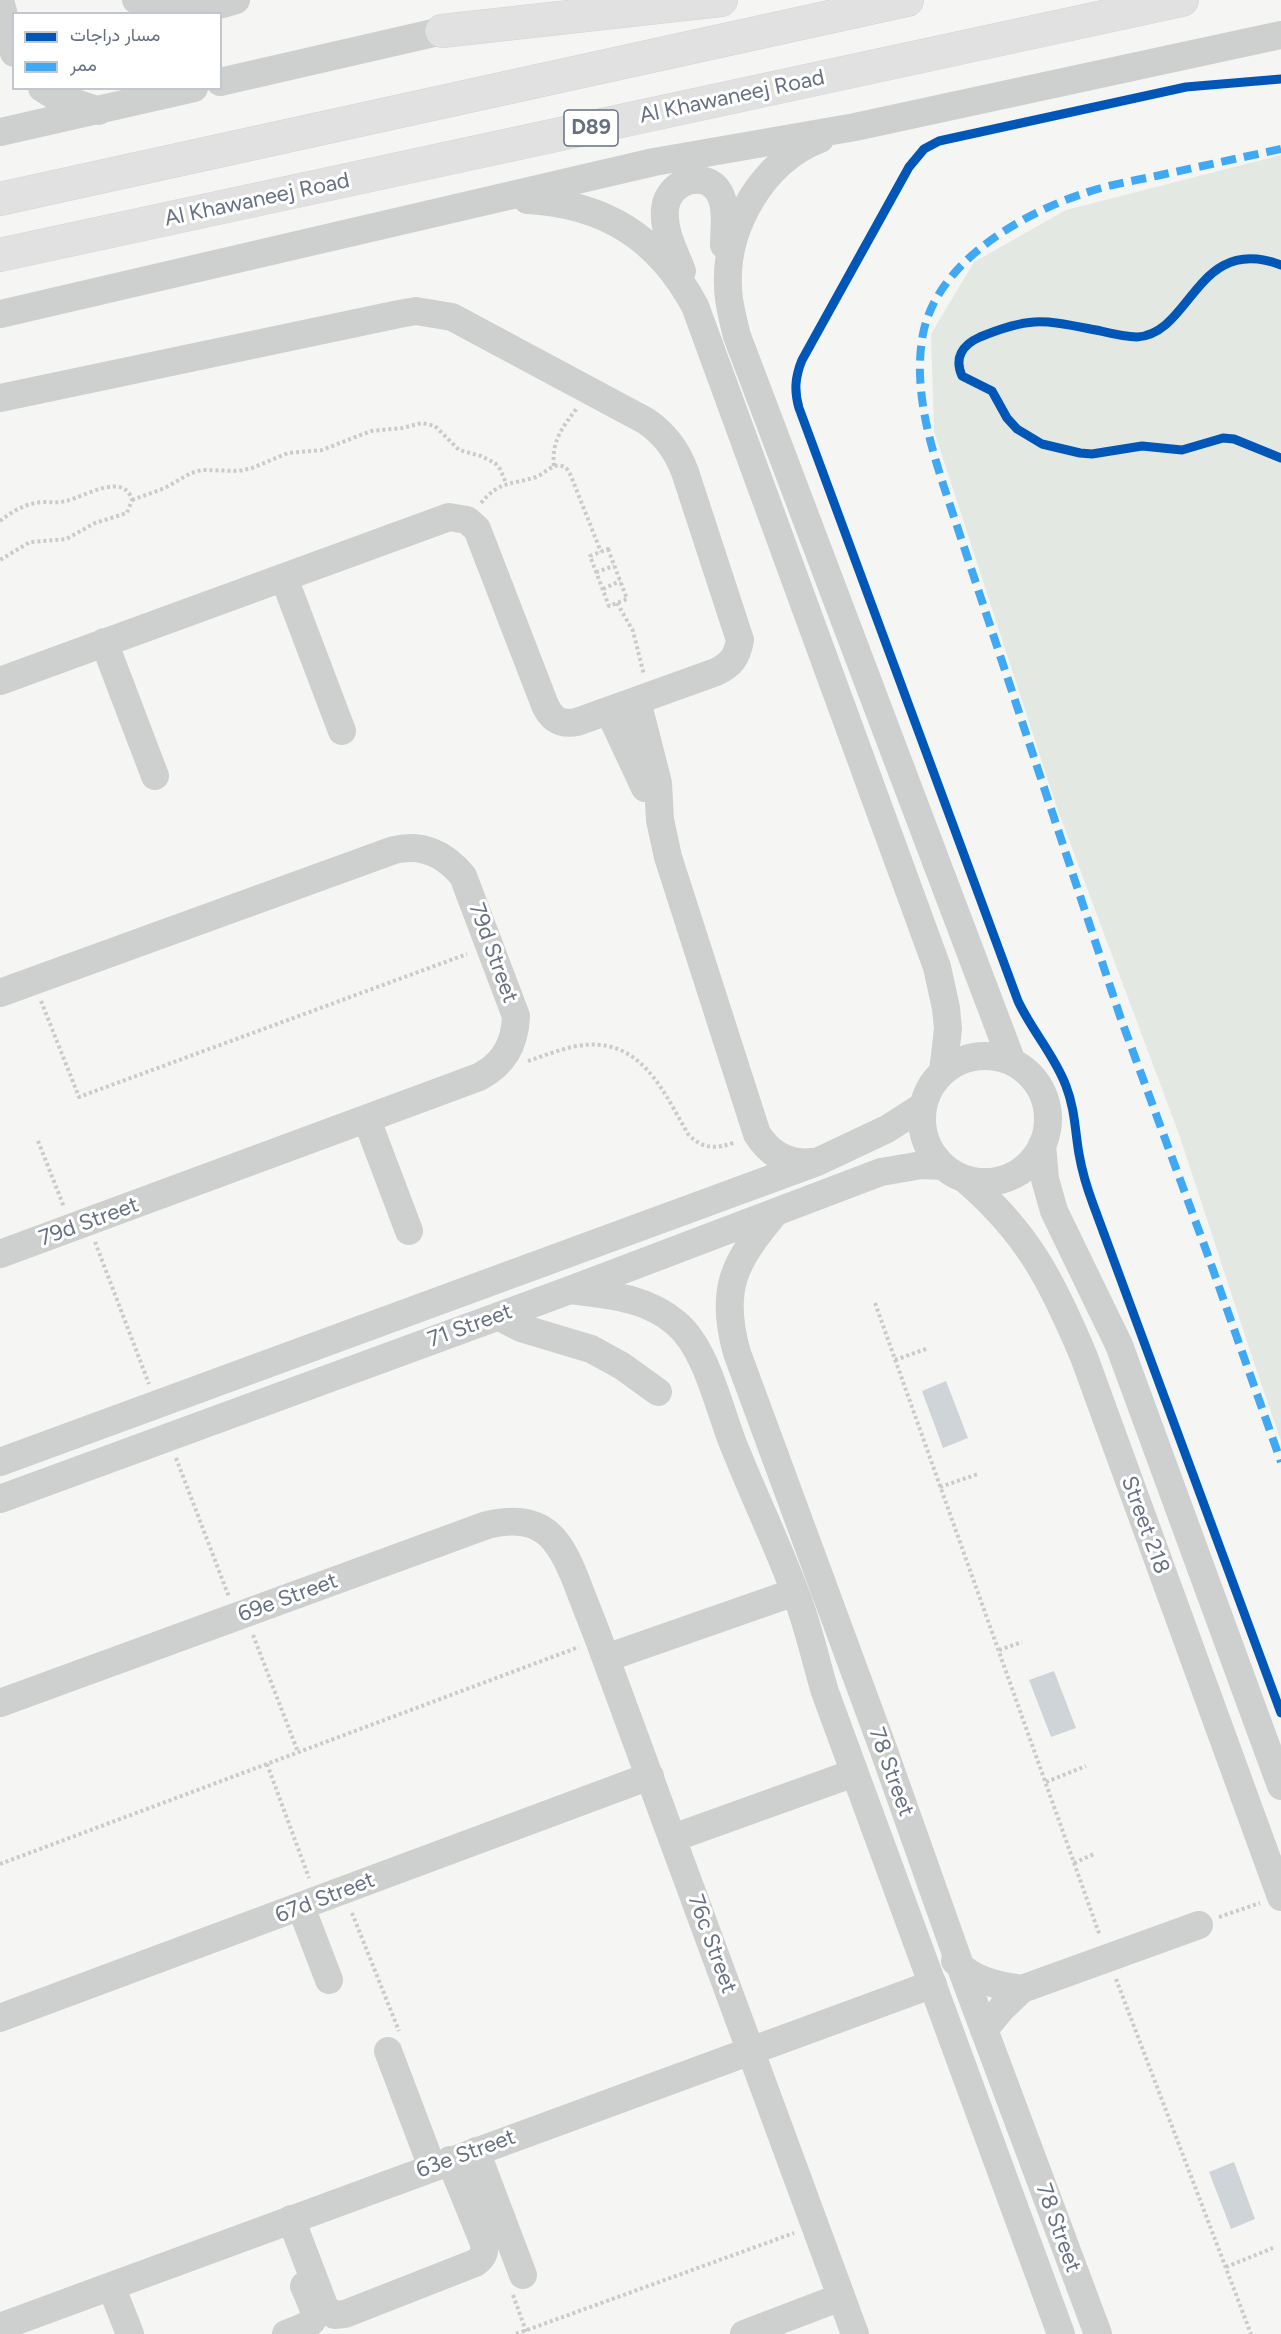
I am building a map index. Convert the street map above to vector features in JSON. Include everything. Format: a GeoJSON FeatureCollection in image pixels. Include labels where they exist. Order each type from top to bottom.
{"type":"FeatureCollection","features":[{"type":"Feature","properties":{"kind":"highway"},"geometry":{"type":"LineString","coordinates":[[442,31],[722,0]]}},
{"type":"Feature","properties":{"kind":"highway","name":"D89"},"geometry":{"type":"LineString","coordinates":[[0,199],[907,0]]}},
{"type":"Feature","properties":{"kind":"highway","name":"Al Khawaneej Road"},"geometry":{"type":"LineString","coordinates":[[0,255],[1182,0]]}},
{"type":"Feature","properties":{"kind":"street"},"geometry":{"type":"LineString","coordinates":[[0,0],[12,45]]}},
{"type":"Feature","properties":{"kind":"street"},"geometry":{"type":"LineString","coordinates":[[136,0],[154,6],[177,9],[199,9],[236,0]]}},
{"type":"Feature","properties":{"kind":"street"},"geometry":{"type":"LineString","coordinates":[[222,82],[579,0]]}},
{"type":"Feature","properties":{"kind":"street"},"geometry":{"type":"LineString","coordinates":[[0,314],[654,162],[855,127],[1281,35]]}},
{"type":"Feature","properties":{"kind":"street"},"geometry":{"type":"LineString","coordinates":[[45,90],[53,95],[99,111]]}},
{"type":"Feature","properties":{"kind":"street"},"geometry":{"type":"LineString","coordinates":[[0,132],[186,90]]}},
{"type":"Feature","properties":{"kind":"street"},"geometry":{"type":"LineString","coordinates":[[728,286],[729,260],[741,217],[766,178],[797,151],[815,141],[855,127]]}},
{"type":"Feature","properties":{"kind":"street"},"geometry":{"type":"LineString","coordinates":[[943,1072],[948,1029],[937,968],[670,242],[665,217],[668,197],[673,188],[691,179],[705,181],[720,193],[724,215],[724,253],[730,312],[737,336],[1012,1062]]}},
{"type":"Feature","properties":{"kind":"street"},"geometry":{"type":"LineString","coordinates":[[504,198],[570,205],[592,211],[634,233],[670,265],[695,306]]}},
{"type":"Feature","properties":{"kind":"street"},"geometry":{"type":"LineString","coordinates":[[0,398],[399,314],[417,311],[452,316],[646,421],[666,438],[681,459],[740,640],[734,660],[726,668],[609,711],[567,724],[557,721],[549,714],[477,529],[467,520],[448,517],[0,681]]}},
{"type":"Feature","properties":{"kind":"street"},"geometry":{"type":"LineString","coordinates":[[284,578],[342,731]]}},
{"type":"Feature","properties":{"kind":"street"},"geometry":{"type":"LineString","coordinates":[[104,642],[155,776]]}},
{"type":"Feature","properties":{"kind":"street"},"geometry":{"type":"LineString","coordinates":[[644,698],[668,857],[757,1134],[764,1145],[788,1161],[817,1162]]}},
{"type":"Feature","properties":{"kind":"street"},"geometry":{"type":"LineString","coordinates":[[609,711],[648,793],[659,808]]}},
{"type":"Feature","properties":{"kind":"street","name":"79d Street"},"geometry":{"type":"LineString","coordinates":[[0,993],[405,848],[417,848],[438,854],[456,867],[468,885],[516,1016],[514,1037],[504,1057],[497,1065],[478,1077],[0,1254]]}},
{"type":"Feature","properties":{"kind":"street"},"geometry":{"type":"LineString","coordinates":[[1042,1145],[1026,1166],[1010,1176],[991,1181],[954,1172],[935,1158],[925,1138],[922,1117],[927,1093],[943,1072],[964,1059],[976,1057],[1001,1058],[1012,1062],[1032,1077],[1044,1097],[1048,1121],[1042,1145],[1045,1179],[1054,1211],[1119,1345],[1281,1786]]}},
{"type":"Feature","properties":{"kind":"street","name":"71 Street"},"geometry":{"type":"LineString","coordinates":[[0,1462],[817,1162],[878,1134],[923,1106]]}},
{"type":"Feature","properties":{"kind":"street"},"geometry":{"type":"LineString","coordinates":[[367,1119],[409,1231]]}},
{"type":"Feature","properties":{"kind":"street"},"geometry":{"type":"LineString","coordinates":[[737,1190],[754,1158],[757,1134]]}},
{"type":"Feature","properties":{"kind":"street","name":"71 Street"},"geometry":{"type":"LineString","coordinates":[[0,1499],[570,1290],[881,1172],[922,1165],[954,1172]]}},
{"type":"Feature","properties":{"kind":"street","name":"Street 218"},"geometry":{"type":"LineString","coordinates":[[954,1172],[1000,1211],[1025,1241],[1044,1271],[1069,1323],[1084,1357],[1281,1896]]}},
{"type":"Feature","properties":{"kind":"street","name":"78 Street"},"geometry":{"type":"LineString","coordinates":[[774,1214],[749,1243],[738,1263],[731,1285],[729,1308],[731,1331],[741,1364],[884,1751],[961,1968],[1098,2334]]}},
{"type":"Feature","properties":{"kind":"street","name":"78 Street"},"geometry":{"type":"LineString","coordinates":[[570,1290],[638,1300],[660,1310],[678,1324],[693,1342],[795,1592],[819,1672],[854,1773],[1061,2334]]}},
{"type":"Feature","properties":{"kind":"street"},"geometry":{"type":"LineString","coordinates":[[498,1316],[521,1328],[591,1349],[622,1366],[658,1392]]}},
{"type":"Feature","properties":{"kind":"street","name":"69e Street"},"geometry":{"type":"LineString","coordinates":[[0,1702],[487,1525],[505,1521],[524,1522],[542,1529],[556,1540],[566,1556]]}},
{"type":"Feature","properties":{"kind":"street","name":"76c Street"},"geometry":{"type":"LineString","coordinates":[[566,1556],[603,1649],[855,2334]]}},
{"type":"Feature","properties":{"kind":"street"},"geometry":{"type":"LineString","coordinates":[[603,1649],[795,1592]]}},
{"type":"Feature","properties":{"kind":"street"},"geometry":{"type":"LineString","coordinates":[[819,1672],[838,1690],[867,1753],[872,1756],[884,1751]]}},
{"type":"Feature","properties":{"kind":"street"},"geometry":{"type":"LineString","coordinates":[[673,1838],[854,1773]]}},
{"type":"Feature","properties":{"kind":"street","name":"67d Street"},"geometry":{"type":"LineString","coordinates":[[0,2018],[650,1776]]}},
{"type":"Feature","properties":{"kind":"street"},"geometry":{"type":"LineString","coordinates":[[894,1884],[901,1876],[906,1875],[914,1882],[944,1944],[961,1968],[980,1979],[1000,1986],[1022,1989]]}},
{"type":"Feature","properties":{"kind":"street"},"geometry":{"type":"LineString","coordinates":[[320,1900],[329,1980]]}},
{"type":"Feature","properties":{"kind":"street"},"geometry":{"type":"LineString","coordinates":[[984,2030],[1022,1989],[1199,1924]]}},
{"type":"Feature","properties":{"kind":"street","name":"63e Street"},"geometry":{"type":"LineString","coordinates":[[0,2327],[933,1984]]}},
{"type":"Feature","properties":{"kind":"street"},"geometry":{"type":"LineString","coordinates":[[396,2046],[453,2159],[523,2275]]}},
{"type":"Feature","properties":{"kind":"street"},"geometry":{"type":"LineString","coordinates":[[285,2221],[325,2308],[334,2314],[345,2314],[475,2263],[483,2256],[485,2246],[453,2159]]}},
{"type":"Feature","properties":{"kind":"street"},"geometry":{"type":"LineString","coordinates":[[285,2221],[315,2314],[308,2326],[286,2334]]}},
{"type":"Feature","properties":{"kind":"street"},"geometry":{"type":"LineString","coordinates":[[111,2286],[130,2334]]}},
{"type":"Feature","properties":{"kind":"street"},"geometry":{"type":"LineString","coordinates":[[744,2334],[841,2297]]}},
{"type":"Feature","properties":{"kind":"path"},"geometry":{"type":"LineString","coordinates":[[555,466],[553,454],[555,441],[581,403]]}},
{"type":"Feature","properties":{"kind":"path"},"geometry":{"type":"LineString","coordinates":[[132,500],[165,488],[191,473],[202,470],[239,471],[288,453],[322,450],[371,431],[402,428],[422,423],[435,426],[459,450],[482,456],[495,463],[506,483]]}},
{"type":"Feature","properties":{"kind":"path"},"geometry":{"type":"LineString","coordinates":[[467,520],[485,498],[506,483],[538,477],[555,466],[561,465],[571,476],[601,552]]}},
{"type":"Feature","properties":{"kind":"path"},"geometry":{"type":"LineString","coordinates":[[0,521],[26,505],[63,502],[110,487],[127,490],[132,500],[127,513],[95,523],[66,539],[30,542],[0,560]]}},
{"type":"Feature","properties":{"kind":"path"},"geometry":{"type":"LineString","coordinates":[[608,549],[614,566],[627,599],[609,606],[590,556],[608,549]]}},
{"type":"Feature","properties":{"kind":"path"},"geometry":{"type":"LineString","coordinates":[[596,572],[614,566]]}},
{"type":"Feature","properties":{"kind":"path"},"geometry":{"type":"LineString","coordinates":[[603,589],[620,581]]}},
{"type":"Feature","properties":{"kind":"path"},"geometry":{"type":"LineString","coordinates":[[617,603],[633,631],[639,648],[644,698]]}},
{"type":"Feature","properties":{"kind":"path"},"geometry":{"type":"LineString","coordinates":[[33,981],[79,1097],[490,945]]}},
{"type":"Feature","properties":{"kind":"path"},"geometry":{"type":"LineString","coordinates":[[519,1064],[574,1046],[606,1045],[622,1050],[647,1068],[695,1142],[704,1147],[715,1148],[757,1134]]}},
{"type":"Feature","properties":{"kind":"path"},"geometry":{"type":"LineString","coordinates":[[38,1141],[80,1225],[156,1404]]}},
{"type":"Feature","properties":{"kind":"path"},"geometry":{"type":"LineString","coordinates":[[875,1304],[1108,1958],[1251,2334]]}},
{"type":"Feature","properties":{"kind":"path"},"geometry":{"type":"LineString","coordinates":[[895,1360],[926,1349]]}},
{"type":"Feature","properties":{"kind":"path"},"geometry":{"type":"LineString","coordinates":[[169,1438],[298,1752]]}},
{"type":"Feature","properties":{"kind":"path"},"geometry":{"type":"LineString","coordinates":[[940,1486],[978,1474]]}},
{"type":"Feature","properties":{"kind":"path"},"geometry":{"type":"LineString","coordinates":[[999,1650],[1022,1642]]}},
{"type":"Feature","properties":{"kind":"path"},"geometry":{"type":"LineString","coordinates":[[0,1863],[298,1752],[603,1649]]}},
{"type":"Feature","properties":{"kind":"path"},"geometry":{"type":"LineString","coordinates":[[267,1764],[320,1900],[396,2046]]}},
{"type":"Feature","properties":{"kind":"path"},"geometry":{"type":"LineString","coordinates":[[1046,1782],[1086,1767]]}},
{"type":"Feature","properties":{"kind":"path"},"geometry":{"type":"LineString","coordinates":[[1074,1863],[1094,1854]]}},
{"type":"Feature","properties":{"kind":"path"},"geometry":{"type":"LineString","coordinates":[[1199,1924],[1281,1896]]}},
{"type":"Feature","properties":{"kind":"path"},"geometry":{"type":"LineString","coordinates":[[516,2334],[815,2226]]}},
{"type":"Feature","properties":{"kind":"path"},"geometry":{"type":"LineString","coordinates":[[1226,2267],[1274,2248]]}},
{"type":"Feature","properties":{"kind":"shaded area"},"geometry":{"type":"Polygon","coordinates":[[[1281,155],[1281,1441],[1180,1137],[1057,808],[934,431],[931,334],[974,262],[1066,210],[1281,155]]]}},
{"type":"Feature","properties":{"kind":"shaded area"},"geometry":{"type":"Polygon","coordinates":[[[946,1381],[968,1438],[943,1448],[922,1391],[946,1381]]]}},
{"type":"Feature","properties":{"kind":"shaded area"},"geometry":{"type":"Polygon","coordinates":[[[1054,1671],[1076,1728],[1051,1737],[1029,1680],[1054,1671]]]}},
{"type":"Feature","properties":{"kind":"shaded area"},"geometry":{"type":"Polygon","coordinates":[[[1234,2162],[1255,2219],[1231,2229],[1209,2172],[1234,2162]]]}},
{"type":"Feature","properties":{"kind":"marked path"},"geometry":{"type":"LineString","coordinates":[[1281,149],[1094,190],[1060,202],[1009,228],[985,244],[945,285],[931,308],[920,354],[924,413],[945,490],[1121,1019],[1281,1462]]}},
{"type":"Feature","properties":{"kind":"cycle path"},"geometry":{"type":"LineString","coordinates":[[1281,79],[1186,87],[939,141],[924,149],[909,167],[802,360],[796,390],[799,408],[1018,1001],[1056,1064],[1066,1086],[1073,1112],[1082,1167],[1091,1198],[1281,1713]]}},
{"type":"Feature","properties":{"kind":"cycle path"},"geometry":{"type":"LineString","coordinates":[[1281,265],[1253,259],[1230,262],[1213,273],[1171,320],[1155,332],[1132,337],[1049,322],[1025,323],[997,330],[974,340],[964,348],[959,358],[962,376],[992,391],[1007,418],[1017,429],[1042,444],[1092,454],[1142,446],[1182,450],[1223,438],[1234,439],[1281,458]]}}]}
